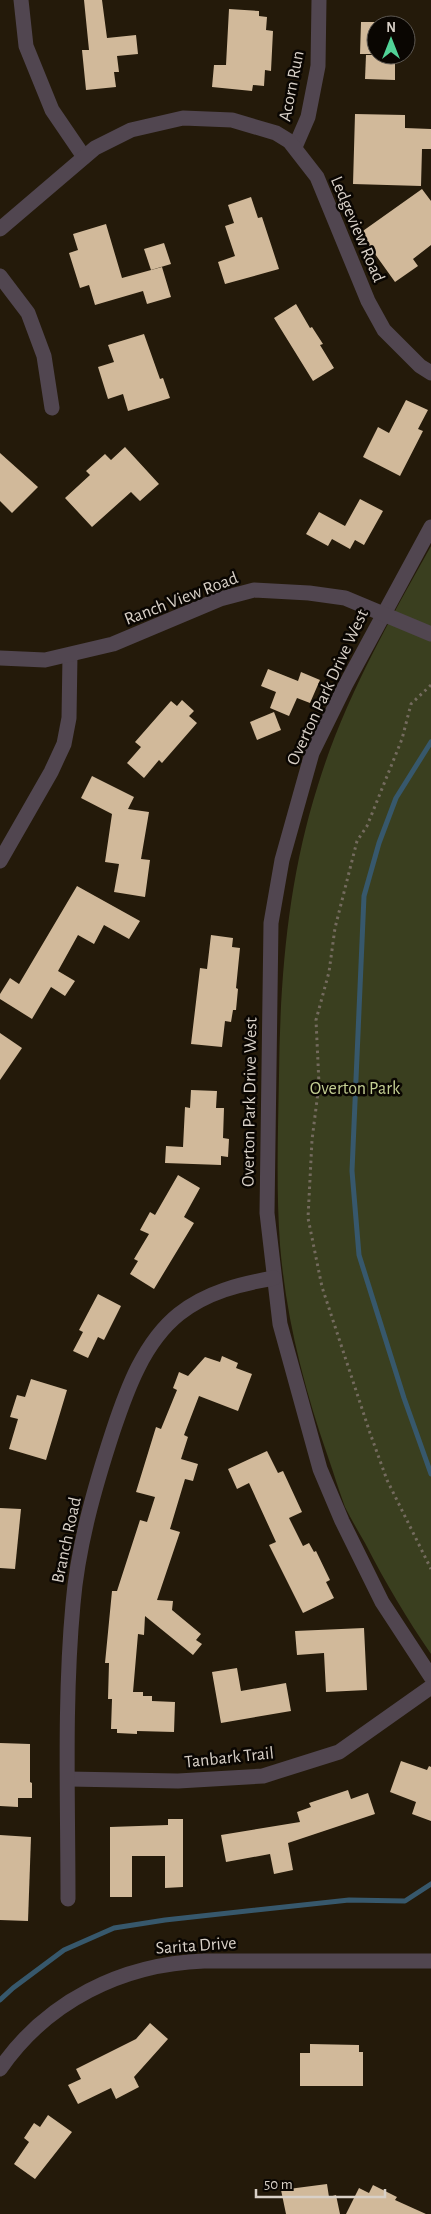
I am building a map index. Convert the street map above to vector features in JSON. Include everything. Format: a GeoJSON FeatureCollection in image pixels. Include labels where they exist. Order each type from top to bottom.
{"type":"FeatureCollection","features":[{"type":"Feature","properties":{"kind":"street"},"geometry":{"type":"LineString","coordinates":[[21,0],[26,46],[48,101],[52,110],[84,157]]}},
{"type":"Feature","properties":{"kind":"street","name":"Acorn Run"},"geometry":{"type":"LineString","coordinates":[[295,147],[308,117],[318,66],[319,0]]}},
{"type":"Feature","properties":{"kind":"street","name":"Ledgeview Road"},"geometry":{"type":"LineString","coordinates":[[0,229],[95,148],[131,130],[183,118],[232,120],[276,133],[295,147],[317,177],[368,301],[384,330],[420,366],[431,373]]}},
{"type":"Feature","properties":{"kind":"street"},"geometry":{"type":"LineString","coordinates":[[0,276],[28,313],[44,356],[52,408]]}},
{"type":"Feature","properties":{"kind":"street","name":"Overton Park Drive West"},"geometry":{"type":"LineString","coordinates":[[431,527],[383,613],[312,753],[282,860],[271,923],[266,1213],[280,1324],[320,1469],[342,1522],[382,1602],[431,1677]]}},
{"type":"Feature","properties":{"kind":"street","name":"Ranch View Road"},"geometry":{"type":"LineString","coordinates":[[0,658],[45,660],[114,644],[220,599],[254,590],[309,593],[345,598],[431,634]]}},
{"type":"Feature","properties":{"kind":"street"},"geometry":{"type":"LineString","coordinates":[[0,861],[51,772],[64,744],[69,718],[70,655]]}},
{"type":"Feature","properties":{"kind":"street","name":"Branch Road"},"geometry":{"type":"LineString","coordinates":[[68,1899],[69,1685],[74,1593],[80,1555],[99,1476],[130,1383],[160,1333],[178,1314],[203,1297],[244,1283],[274,1278]]}},
{"type":"Feature","properties":{"kind":"street","name":"Tanbark Trail"},"geometry":{"type":"LineString","coordinates":[[68,1779],[178,1781],[263,1776],[339,1752],[431,1687]]}},
{"type":"Feature","properties":{"kind":"street","name":"Sarita Drive"},"geometry":{"type":"LineString","coordinates":[[0,2069],[24,2039],[62,2006],[107,1981],[148,1967],[178,1962],[204,1961],[431,1961]]}},
{"type":"Feature","properties":{"kind":"path"},"geometry":{"type":"LineString","coordinates":[[431,685],[411,704],[402,739],[367,826],[357,841],[334,928],[329,972],[316,1020],[319,1084],[312,1140],[308,1218],[322,1287],[370,1432],[387,1480],[431,1569]]}},
{"type":"Feature","properties":{"kind":"green space","name":"Overton Park"},"geometry":{"type":"Polygon","coordinates":[[[431,546],[431,1654],[380,1572],[345,1507],[319,1431],[291,1326],[280,1245],[278,1160],[281,1002],[288,929],[299,856],[318,785],[354,692],[383,633],[431,546]]]}},
{"type":"Feature","properties":{"kind":"building"},"geometry":{"type":"Polygon","coordinates":[[[84,0],[102,0],[107,38],[136,35],[138,54],[117,56],[119,72],[114,72],[116,87],[86,90],[82,50],[89,50],[84,0]]]}},
{"type":"Feature","properties":{"kind":"building"},"geometry":{"type":"Polygon","coordinates":[[[229,9],[259,11],[259,16],[267,17],[266,30],[273,31],[271,71],[265,70],[264,86],[253,85],[252,91],[212,87],[214,65],[226,65],[229,9]]]}},
{"type":"Feature","properties":{"kind":"building"},"geometry":{"type":"Polygon","coordinates":[[[361,22],[366,22],[366,54],[360,54],[361,22]]]}},
{"type":"Feature","properties":{"kind":"building"},"geometry":{"type":"Polygon","coordinates":[[[366,55],[366,65],[395,65],[395,80],[365,79],[366,55]]]}},
{"type":"Feature","properties":{"kind":"building"},"geometry":{"type":"Polygon","coordinates":[[[355,114],[405,115],[405,128],[431,129],[431,149],[422,149],[421,186],[353,184],[355,114]]]}},
{"type":"Feature","properties":{"kind":"building"},"geometry":{"type":"Polygon","coordinates":[[[422,189],[431,201],[431,245],[413,259],[418,266],[395,282],[360,233],[422,189]]]}},
{"type":"Feature","properties":{"kind":"building"},"geometry":{"type":"Polygon","coordinates":[[[251,197],[258,218],[262,217],[279,269],[225,284],[218,262],[235,256],[225,226],[234,223],[228,205],[251,197]]]}},
{"type":"Feature","properties":{"kind":"building"},"geometry":{"type":"Polygon","coordinates":[[[106,224],[122,278],[162,267],[171,297],[147,304],[143,291],[95,305],[89,285],[80,288],[69,253],[78,250],[73,234],[106,224]]]}},
{"type":"Feature","properties":{"kind":"building"},"geometry":{"type":"Polygon","coordinates":[[[164,243],[171,264],[151,270],[144,249],[164,243]]]}},
{"type":"Feature","properties":{"kind":"building"},"geometry":{"type":"Polygon","coordinates":[[[296,304],[310,328],[312,327],[323,344],[320,345],[334,368],[313,381],[274,318],[296,304]]]}},
{"type":"Feature","properties":{"kind":"building"},"geometry":{"type":"Polygon","coordinates":[[[144,334],[160,379],[163,378],[170,398],[128,411],[123,394],[108,399],[98,367],[114,362],[108,345],[144,334]]]}},
{"type":"Feature","properties":{"kind":"building"},"geometry":{"type":"Polygon","coordinates":[[[406,400],[428,410],[418,429],[423,431],[400,476],[363,457],[378,427],[389,433],[406,400]]]}},
{"type":"Feature","properties":{"kind":"building"},"geometry":{"type":"Polygon","coordinates":[[[125,447],[159,484],[140,501],[131,492],[92,527],[65,498],[90,475],[86,471],[105,454],[111,460],[125,447]]]}},
{"type":"Feature","properties":{"kind":"building"},"geometry":{"type":"Polygon","coordinates":[[[0,453],[38,487],[12,513],[0,501],[0,453]]]}},
{"type":"Feature","properties":{"kind":"building"},"geometry":{"type":"Polygon","coordinates":[[[360,499],[383,511],[364,545],[355,540],[350,549],[332,539],[328,546],[306,534],[319,512],[345,526],[360,499]]]}},
{"type":"Feature","properties":{"kind":"building"},"geometry":{"type":"Polygon","coordinates":[[[268,669],[298,681],[301,672],[320,680],[310,703],[297,698],[289,716],[270,708],[276,692],[261,686],[268,669]]]}},
{"type":"Feature","properties":{"kind":"building"},"geometry":{"type":"Polygon","coordinates":[[[182,700],[194,711],[189,716],[197,723],[162,763],[159,760],[144,778],[127,763],[141,747],[135,742],[171,701],[177,706],[182,700]]]}},
{"type":"Feature","properties":{"kind":"building"},"geometry":{"type":"Polygon","coordinates":[[[274,712],[281,730],[257,740],[250,722],[274,712]]]}},
{"type":"Feature","properties":{"kind":"building"},"geometry":{"type":"Polygon","coordinates":[[[92,776],[134,797],[128,809],[149,812],[141,859],[150,860],[145,897],[114,892],[119,864],[105,862],[112,814],[81,798],[92,776]]]}},
{"type":"Feature","properties":{"kind":"building"},"geometry":{"type":"Polygon","coordinates":[[[77,886],[140,921],[129,939],[104,925],[94,944],[78,935],[58,971],[75,981],[65,996],[51,987],[32,1019],[0,999],[0,994],[10,978],[19,984],[77,886]]]}},
{"type":"Feature","properties":{"kind":"building"},"geometry":{"type":"Polygon","coordinates":[[[211,935],[233,938],[232,947],[240,948],[236,1010],[233,1010],[231,1022],[225,1021],[222,1047],[191,1044],[200,968],[207,969],[211,935]]]}},
{"type":"Feature","properties":{"kind":"building"},"geometry":{"type":"Polygon","coordinates":[[[0,1033],[22,1048],[0,1080],[0,1033]]]}},
{"type":"Feature","properties":{"kind":"building"},"geometry":{"type":"Polygon","coordinates":[[[191,1090],[217,1091],[216,1108],[224,1108],[223,1138],[229,1139],[228,1157],[221,1156],[221,1165],[165,1163],[166,1146],[183,1147],[185,1107],[190,1108],[191,1090]]]}},
{"type":"Feature","properties":{"kind":"building"},"geometry":{"type":"Polygon","coordinates":[[[178,1175],[200,1188],[184,1217],[194,1223],[154,1289],[130,1274],[138,1261],[134,1259],[149,1234],[140,1230],[150,1212],[155,1215],[178,1175]]]}},
{"type":"Feature","properties":{"kind":"building"},"geometry":{"type":"Polygon","coordinates":[[[98,1294],[121,1306],[104,1340],[98,1337],[88,1358],[73,1351],[83,1332],[79,1330],[98,1294]]]}},
{"type":"Feature","properties":{"kind":"building"},"geometry":{"type":"Polygon","coordinates":[[[222,1356],[238,1363],[236,1368],[252,1374],[238,1411],[199,1396],[184,1435],[188,1437],[181,1459],[198,1464],[193,1481],[185,1479],[170,1529],[180,1532],[157,1600],[173,1601],[172,1610],[201,1634],[196,1640],[202,1644],[193,1655],[145,1616],[144,1635],[138,1634],[133,1692],[143,1692],[143,1696],[152,1696],[152,1701],[175,1702],[174,1732],[137,1731],[137,1734],[117,1733],[117,1729],[111,1729],[112,1699],[108,1699],[109,1663],[105,1663],[112,1591],[117,1591],[140,1520],[147,1522],[155,1497],[136,1492],[156,1427],[161,1429],[177,1390],[173,1388],[179,1372],[188,1376],[205,1357],[220,1362],[222,1356]]]}},
{"type":"Feature","properties":{"kind":"building"},"geometry":{"type":"Polygon","coordinates":[[[31,1379],[67,1390],[46,1460],[9,1449],[18,1419],[10,1417],[17,1395],[25,1397],[31,1379]]]}},
{"type":"Feature","properties":{"kind":"building"},"geometry":{"type":"Polygon","coordinates":[[[267,1451],[278,1473],[283,1471],[302,1512],[289,1518],[303,1546],[309,1543],[314,1552],[316,1551],[330,1580],[326,1582],[334,1598],[303,1613],[269,1545],[276,1542],[249,1483],[237,1489],[228,1469],[267,1451]]]}},
{"type":"Feature","properties":{"kind":"building"},"geometry":{"type":"Polygon","coordinates":[[[0,1508],[21,1509],[15,1569],[0,1568],[0,1508]]]}},
{"type":"Feature","properties":{"kind":"building"},"geometry":{"type":"Polygon","coordinates":[[[364,1628],[367,1690],[326,1692],[324,1653],[297,1655],[295,1631],[364,1628]]]}},
{"type":"Feature","properties":{"kind":"building"},"geometry":{"type":"Polygon","coordinates":[[[237,1668],[241,1691],[286,1683],[291,1711],[221,1723],[212,1672],[237,1668]]]}},
{"type":"Feature","properties":{"kind":"building"},"geometry":{"type":"Polygon","coordinates":[[[0,1743],[30,1744],[32,1798],[18,1798],[18,1807],[0,1806],[0,1743]]]}},
{"type":"Feature","properties":{"kind":"building"},"geometry":{"type":"Polygon","coordinates":[[[401,1761],[427,1770],[429,1766],[431,1767],[431,1821],[412,1814],[416,1802],[390,1792],[401,1761]]]}},
{"type":"Feature","properties":{"kind":"building"},"geometry":{"type":"Polygon","coordinates":[[[348,1790],[351,1799],[368,1793],[375,1814],[288,1843],[293,1870],[274,1874],[270,1854],[226,1862],[221,1835],[300,1822],[297,1812],[311,1807],[309,1803],[348,1790]]]}},
{"type":"Feature","properties":{"kind":"building"},"geometry":{"type":"Polygon","coordinates":[[[168,1819],[183,1819],[183,1887],[165,1888],[165,1856],[132,1856],[132,1897],[110,1897],[110,1827],[168,1825],[168,1819]]]}},
{"type":"Feature","properties":{"kind":"building"},"geometry":{"type":"Polygon","coordinates":[[[0,1835],[31,1837],[28,1921],[0,1920],[0,1835]]]}},
{"type":"Feature","properties":{"kind":"building"},"geometry":{"type":"Polygon","coordinates":[[[150,2023],[168,2039],[134,2077],[139,2087],[116,2099],[111,2088],[78,2104],[68,2085],[81,2079],[76,2069],[136,2039],[150,2023]]]}},
{"type":"Feature","properties":{"kind":"building"},"geometry":{"type":"Polygon","coordinates":[[[310,2044],[359,2045],[359,2052],[363,2052],[363,2086],[300,2086],[300,2053],[310,2053],[310,2044]]]}},
{"type":"Feature","properties":{"kind":"building"},"geometry":{"type":"Polygon","coordinates":[[[48,2115],[72,2132],[35,2179],[14,2164],[29,2142],[24,2138],[34,2123],[40,2127],[48,2115]]]}},
{"type":"Feature","properties":{"kind":"building"},"geometry":{"type":"Polygon","coordinates":[[[327,2184],[329,2197],[336,2195],[340,2214],[286,2214],[281,2190],[327,2184]]]}},
{"type":"Feature","properties":{"kind":"building"},"geometry":{"type":"Polygon","coordinates":[[[373,2185],[397,2197],[395,2200],[426,2214],[346,2214],[359,2188],[369,2193],[373,2185]]]}},
{"type":"Feature","properties":{"kind":"waterway"},"geometry":{"type":"LineString","coordinates":[[431,742],[396,798],[379,843],[364,896],[352,1171],[359,1255],[404,1398],[431,1474]]}},
{"type":"Feature","properties":{"kind":"waterway"},"geometry":{"type":"LineString","coordinates":[[0,2000],[64,1950],[114,1928],[165,1920],[349,1900],[405,1901],[431,1884]]}}]}
